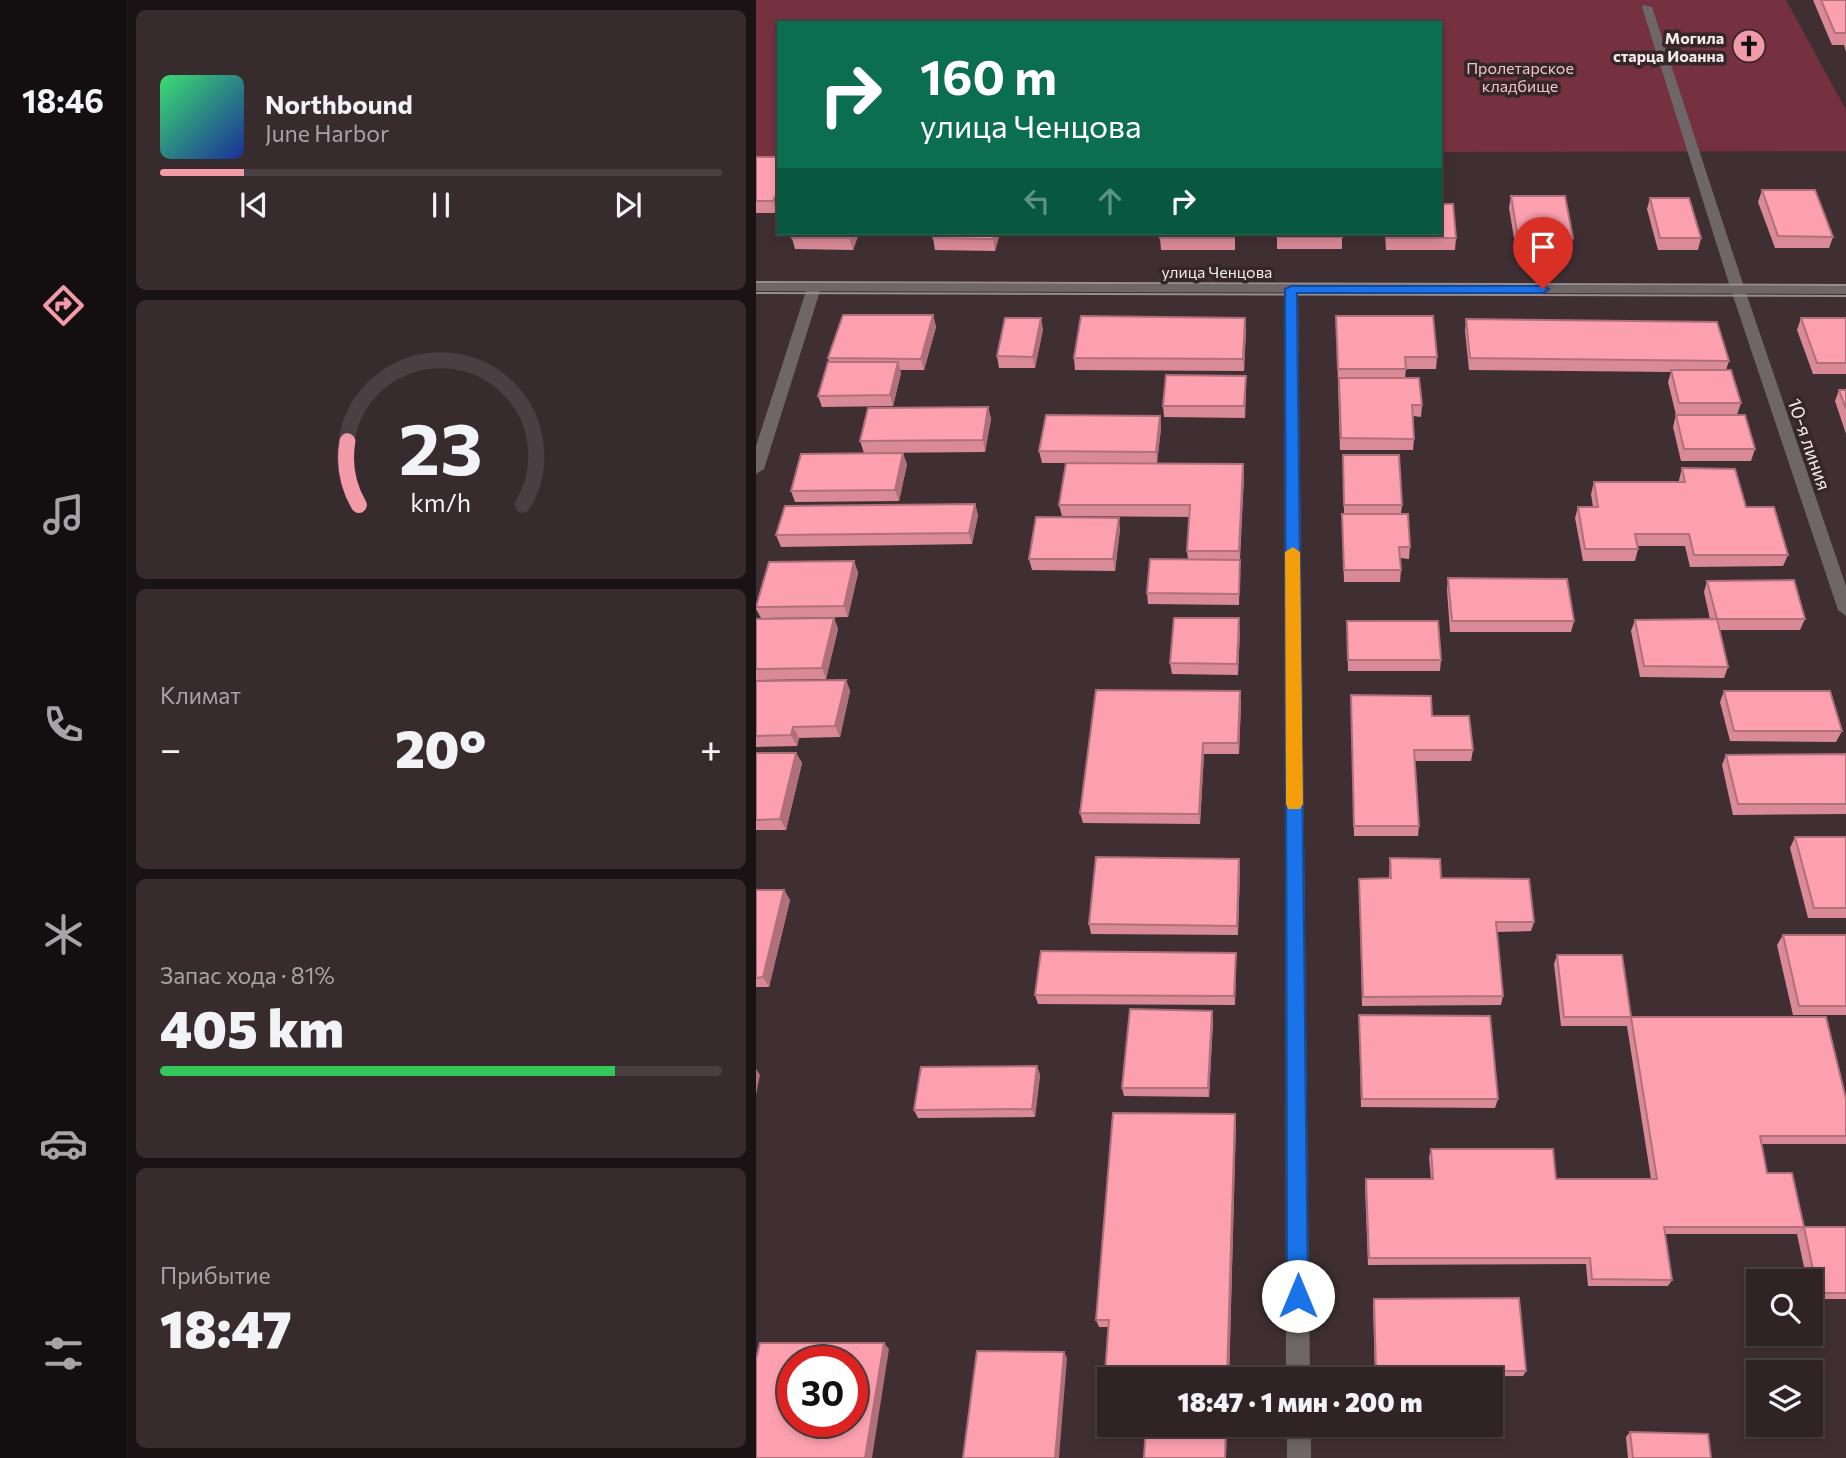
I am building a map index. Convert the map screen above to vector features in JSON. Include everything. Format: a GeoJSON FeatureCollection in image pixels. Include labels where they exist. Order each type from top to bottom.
{"type":"FeatureCollection","features":[{"type":"Feature","properties":{"kind":"street","name":"10-я линия"},"geometry":{"type":"LineString","coordinates":[[1647,7],[1738,290],[1846,610]]}},
{"type":"Feature","properties":{"kind":"street","name":"улица Ченцова"},"geometry":{"type":"LineString","coordinates":[[756,287],[1846,290]]}},
{"type":"Feature","properties":{"kind":"street"},"geometry":{"type":"LineString","coordinates":[[756,468],[814,288]]}},
{"type":"Feature","properties":{"kind":"street"},"geometry":{"type":"LineString","coordinates":[[1291,289],[1298,1367]]}},
{"type":"Feature","properties":{"kind":"street"},"geometry":{"type":"LineString","coordinates":[[1299,1437],[1299,1458]]}},
{"type":"Feature","properties":{"kind":"green space","name":"Пролетарское кладбище"},"geometry":{"type":"Polygon","coordinates":[[[756,0],[1786,0],[1846,110],[1846,151],[1442,152],[1442,21],[777,21],[777,156],[756,156],[756,0]]]}},
{"type":"Feature","properties":{"kind":"building"},"geometry":{"type":"Polygon","coordinates":[[[1821,0],[1846,0],[1846,33],[1835,33],[1821,0]]]}},
{"type":"Feature","properties":{"kind":"building"},"geometry":{"type":"Polygon","coordinates":[[[756,157],[777,157],[777,193],[773,201],[756,201],[756,157]]]}},
{"type":"Feature","properties":{"kind":"building"},"geometry":{"type":"Polygon","coordinates":[[[1762,190],[1815,190],[1833,237],[1778,236],[1762,190]]]}},
{"type":"Feature","properties":{"kind":"building"},"geometry":{"type":"Polygon","coordinates":[[[1511,196],[1565,196],[1573,238],[1518,238],[1511,196]]]}},
{"type":"Feature","properties":{"kind":"building"},"geometry":{"type":"Polygon","coordinates":[[[1650,198],[1689,198],[1701,238],[1660,238],[1650,198]]]}},
{"type":"Feature","properties":{"kind":"building"},"geometry":{"type":"Polygon","coordinates":[[[1442,204],[1453,204],[1456,238],[1387,238],[1387,235],[1442,235],[1442,204]]]}},
{"type":"Feature","properties":{"kind":"building"},"geometry":{"type":"Polygon","coordinates":[[[793,235],[850,235],[849,238],[792,238],[793,235]]]}},
{"type":"Feature","properties":{"kind":"building"},"geometry":{"type":"Polygon","coordinates":[[[934,235],[994,235],[993,239],[933,238],[934,235]]]}},
{"type":"Feature","properties":{"kind":"building"},"geometry":{"type":"Polygon","coordinates":[[[1161,235],[1234,235],[1234,238],[1160,238],[1161,235]]]}},
{"type":"Feature","properties":{"kind":"building"},"geometry":{"type":"Polygon","coordinates":[[[1277,235],[1342,235],[1342,237],[1277,235]]]}},
{"type":"Feature","properties":{"kind":"building"},"geometry":{"type":"Polygon","coordinates":[[[843,315],[933,315],[921,359],[828,358],[843,315]]]}},
{"type":"Feature","properties":{"kind":"building"},"geometry":{"type":"Polygon","coordinates":[[[1081,316],[1245,318],[1243,359],[1074,358],[1081,316]]]}},
{"type":"Feature","properties":{"kind":"building"},"geometry":{"type":"Polygon","coordinates":[[[1336,316],[1433,316],[1437,357],[1405,357],[1406,369],[1338,369],[1336,316]]]}},
{"type":"Feature","properties":{"kind":"building"},"geometry":{"type":"Polygon","coordinates":[[[1005,318],[1041,318],[1033,357],[997,356],[1005,318]]]}},
{"type":"Feature","properties":{"kind":"building"},"geometry":{"type":"Polygon","coordinates":[[[1801,318],[1846,318],[1846,363],[1817,363],[1801,318]]]}},
{"type":"Feature","properties":{"kind":"building"},"geometry":{"type":"Polygon","coordinates":[[[1466,319],[1717,322],[1729,361],[1470,358],[1466,319]]]}},
{"type":"Feature","properties":{"kind":"building"},"geometry":{"type":"Polygon","coordinates":[[[828,362],[898,362],[890,395],[818,396],[828,362]]]}},
{"type":"Feature","properties":{"kind":"building"},"geometry":{"type":"Polygon","coordinates":[[[1671,370],[1731,370],[1741,403],[1679,403],[1671,370]]]}},
{"type":"Feature","properties":{"kind":"building"},"geometry":{"type":"Polygon","coordinates":[[[1166,375],[1246,376],[1244,406],[1163,406],[1166,375]]]}},
{"type":"Feature","properties":{"kind":"building"},"geometry":{"type":"Polygon","coordinates":[[[1339,378],[1419,378],[1422,405],[1412,405],[1414,439],[1341,438],[1339,378]]]}},
{"type":"Feature","properties":{"kind":"building"},"geometry":{"type":"Polygon","coordinates":[[[1839,390],[1846,390],[1846,409],[1839,390]]]}},
{"type":"Feature","properties":{"kind":"building"},"geometry":{"type":"Polygon","coordinates":[[[988,407],[983,440],[860,441],[868,408],[988,407]]]}},
{"type":"Feature","properties":{"kind":"building"},"geometry":{"type":"Polygon","coordinates":[[[1046,415],[1160,416],[1156,452],[1039,451],[1046,415]]]}},
{"type":"Feature","properties":{"kind":"building"},"geometry":{"type":"Polygon","coordinates":[[[1676,415],[1745,415],[1755,449],[1684,449],[1676,415]]]}},
{"type":"Feature","properties":{"kind":"building"},"geometry":{"type":"Polygon","coordinates":[[[903,453],[895,490],[791,491],[801,454],[903,453]]]}},
{"type":"Feature","properties":{"kind":"building"},"geometry":{"type":"Polygon","coordinates":[[[1343,455],[1399,455],[1402,505],[1344,505],[1343,455]]]}},
{"type":"Feature","properties":{"kind":"building"},"geometry":{"type":"Polygon","coordinates":[[[1066,463],[1243,464],[1239,551],[1187,551],[1190,505],[1059,505],[1066,463]]]}},
{"type":"Feature","properties":{"kind":"building"},"geometry":{"type":"Polygon","coordinates":[[[1682,468],[1735,469],[1746,507],[1774,507],[1788,555],[1694,555],[1689,534],[1635,534],[1638,549],[1585,549],[1578,507],[1598,507],[1594,482],[1685,482],[1682,468]]]}},
{"type":"Feature","properties":{"kind":"building"},"geometry":{"type":"Polygon","coordinates":[[[975,504],[969,533],[776,535],[785,506],[975,504]]]}},
{"type":"Feature","properties":{"kind":"building"},"geometry":{"type":"Polygon","coordinates":[[[1342,514],[1408,514],[1410,547],[1399,547],[1401,570],[1344,570],[1342,514]]]}},
{"type":"Feature","properties":{"kind":"building"},"geometry":{"type":"Polygon","coordinates":[[[1036,517],[1119,518],[1113,559],[1029,559],[1036,517]]]}},
{"type":"Feature","properties":{"kind":"building"},"geometry":{"type":"Polygon","coordinates":[[[1150,559],[1240,560],[1239,594],[1147,593],[1150,559]]]}},
{"type":"Feature","properties":{"kind":"building"},"geometry":{"type":"Polygon","coordinates":[[[854,561],[844,606],[756,607],[769,562],[854,561]]]}},
{"type":"Feature","properties":{"kind":"building"},"geometry":{"type":"Polygon","coordinates":[[[1448,578],[1567,579],[1574,621],[1452,621],[1448,578]]]}},
{"type":"Feature","properties":{"kind":"building"},"geometry":{"type":"Polygon","coordinates":[[[1794,580],[1805,619],[1717,619],[1707,581],[1794,580]]]}},
{"type":"Feature","properties":{"kind":"building"},"geometry":{"type":"Polygon","coordinates":[[[834,618],[822,668],[756,669],[756,619],[834,618]]]}},
{"type":"Feature","properties":{"kind":"building"},"geometry":{"type":"Polygon","coordinates":[[[1174,618],[1239,618],[1237,664],[1170,663],[1174,618]]]}},
{"type":"Feature","properties":{"kind":"building"},"geometry":{"type":"Polygon","coordinates":[[[1717,619],[1728,667],[1644,666],[1635,620],[1717,619]]]}},
{"type":"Feature","properties":{"kind":"building"},"geometry":{"type":"Polygon","coordinates":[[[1347,621],[1438,621],[1441,660],[1348,660],[1347,621]]]}},
{"type":"Feature","properties":{"kind":"building"},"geometry":{"type":"Polygon","coordinates":[[[846,680],[835,726],[793,727],[791,735],[756,736],[756,681],[846,680]]]}},
{"type":"Feature","properties":{"kind":"building"},"geometry":{"type":"Polygon","coordinates":[[[1096,690],[1240,691],[1238,743],[1203,743],[1199,814],[1080,813],[1096,690]]]}},
{"type":"Feature","properties":{"kind":"building"},"geometry":{"type":"Polygon","coordinates":[[[1724,691],[1830,691],[1842,731],[1734,731],[1724,691]]]}},
{"type":"Feature","properties":{"kind":"building"},"geometry":{"type":"Polygon","coordinates":[[[1351,695],[1431,696],[1432,716],[1469,716],[1473,750],[1414,750],[1419,826],[1354,826],[1351,695]]]}},
{"type":"Feature","properties":{"kind":"building"},"geometry":{"type":"Polygon","coordinates":[[[756,753],[796,753],[780,819],[756,820],[756,753]]]}},
{"type":"Feature","properties":{"kind":"building"},"geometry":{"type":"Polygon","coordinates":[[[1846,754],[1846,804],[1738,804],[1726,755],[1846,754]]]}},
{"type":"Feature","properties":{"kind":"building"},"geometry":{"type":"Polygon","coordinates":[[[1795,837],[1846,837],[1846,908],[1814,908],[1795,837]]]}},
{"type":"Feature","properties":{"kind":"building"},"geometry":{"type":"Polygon","coordinates":[[[1096,857],[1239,859],[1237,926],[1089,924],[1096,857]]]}},
{"type":"Feature","properties":{"kind":"building"},"geometry":{"type":"Polygon","coordinates":[[[1390,858],[1440,859],[1441,878],[1529,879],[1534,922],[1496,922],[1503,996],[1363,997],[1359,879],[1391,878],[1390,858]]]}},
{"type":"Feature","properties":{"kind":"building"},"geometry":{"type":"Polygon","coordinates":[[[756,890],[784,890],[763,977],[756,978],[756,890]]]}},
{"type":"Feature","properties":{"kind":"building"},"geometry":{"type":"Polygon","coordinates":[[[1783,935],[1846,935],[1846,1006],[1799,1006],[1783,935]]]}},
{"type":"Feature","properties":{"kind":"building"},"geometry":{"type":"Polygon","coordinates":[[[1041,951],[1236,953],[1234,996],[1035,995],[1041,951]]]}},
{"type":"Feature","properties":{"kind":"building"},"geometry":{"type":"Polygon","coordinates":[[[1557,955],[1622,955],[1631,1017],[1564,1017],[1557,955]]]}},
{"type":"Feature","properties":{"kind":"building"},"geometry":{"type":"Polygon","coordinates":[[[1130,1009],[1212,1011],[1208,1088],[1122,1088],[1130,1009]]]}},
{"type":"Feature","properties":{"kind":"building"},"geometry":{"type":"Polygon","coordinates":[[[1359,1015],[1490,1016],[1498,1099],[1362,1099],[1359,1015]]]}},
{"type":"Feature","properties":{"kind":"building"},"geometry":{"type":"Polygon","coordinates":[[[1631,1017],[1826,1017],[1846,1099],[1846,1136],[1760,1136],[1767,1173],[1792,1173],[1804,1227],[1664,1227],[1672,1280],[1592,1279],[1590,1258],[1369,1258],[1366,1179],[1433,1179],[1431,1149],[1553,1149],[1556,1179],[1657,1179],[1631,1017]]]}},
{"type":"Feature","properties":{"kind":"building"},"geometry":{"type":"Polygon","coordinates":[[[1037,1066],[1032,1109],[914,1110],[921,1067],[1037,1066]]]}},
{"type":"Feature","properties":{"kind":"building"},"geometry":{"type":"Polygon","coordinates":[[[1113,1113],[1235,1114],[1227,1367],[1105,1367],[1109,1320],[1096,1320],[1113,1113]]]}},
{"type":"Feature","properties":{"kind":"building"},"geometry":{"type":"Polygon","coordinates":[[[1804,1227],[1846,1227],[1846,1293],[1823,1293],[1823,1269],[1813,1269],[1804,1227]]]}},
{"type":"Feature","properties":{"kind":"building"},"geometry":{"type":"Polygon","coordinates":[[[1519,1298],[1526,1371],[1503,1371],[1503,1367],[1376,1367],[1374,1299],[1519,1298]]]}},
{"type":"Feature","properties":{"kind":"building"},"geometry":{"type":"Polygon","coordinates":[[[760,1343],[884,1343],[865,1458],[756,1458],[756,1359],[760,1343]]]}},
{"type":"Feature","properties":{"kind":"building"},"geometry":{"type":"Polygon","coordinates":[[[977,1351],[1064,1352],[1055,1458],[963,1458],[977,1351]]]}},
{"type":"Feature","properties":{"kind":"building"},"geometry":{"type":"Polygon","coordinates":[[[1630,1432],[1708,1434],[1711,1458],[1633,1458],[1630,1432]]]}},
{"type":"Feature","properties":{"kind":"building"},"geometry":{"type":"Polygon","coordinates":[[[1145,1437],[1226,1437],[1225,1458],[1144,1458],[1145,1437]]]}},
{"type":"Feature","properties":{"kind":"tram line"},"geometry":{"type":"LineString","coordinates":[[756,282],[1846,285]]}},
{"type":"Feature","properties":{"kind":"tram line"},"geometry":{"type":"LineString","coordinates":[[756,293],[1846,296]]}},
{"type":"Feature","properties":{"kind":"slow traffic"},"geometry":{"type":"LineString","coordinates":[[1293,552],[1294,804]]}},
{"type":"Feature","properties":{"kind":"place","name":"Могила старца Иоанна"},"geometry":{"type":"Point","coordinates":[1749,46]}},
{"type":"Feature","properties":{"kind":"route"},"geometry":{"type":"LineString","coordinates":[[1298,1296],[1291,289],[1543,289]]}}]}
